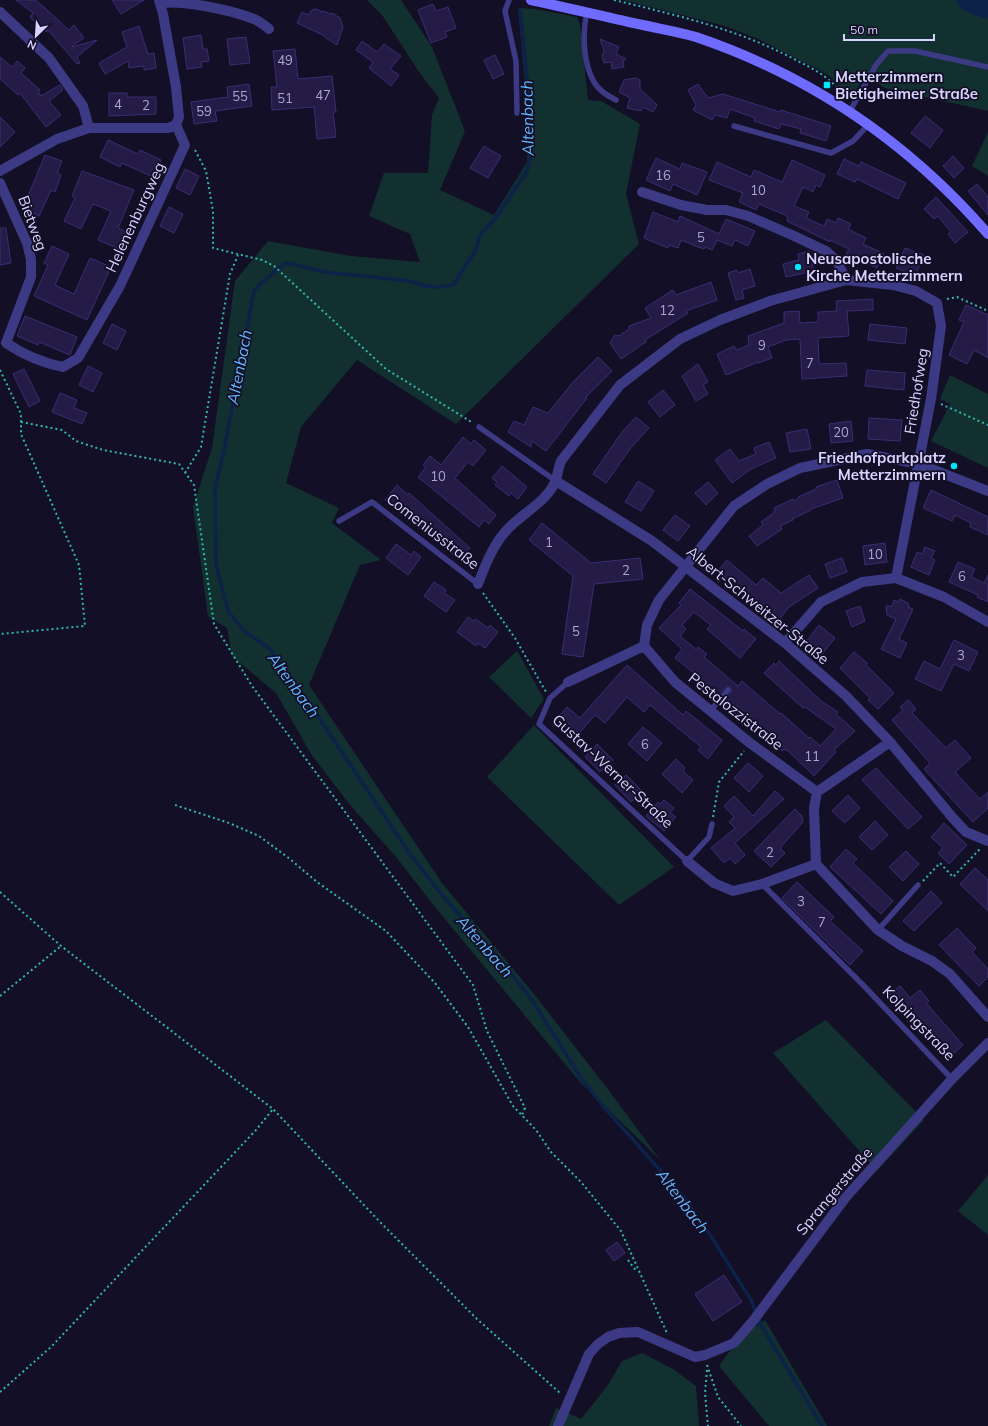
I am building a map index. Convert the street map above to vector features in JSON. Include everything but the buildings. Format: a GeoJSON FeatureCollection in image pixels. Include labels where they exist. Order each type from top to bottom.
{"type":"FeatureCollection","features":[{"type":"Feature","properties":{"kind":"main road"},"geometry":{"type":"LineString","coordinates":[[531,0],[695,37],[766,64],[827,96],[894,143],[937,180],[988,234]]}},
{"type":"Feature","properties":{"kind":"street"},"geometry":{"type":"LineString","coordinates":[[1,169],[57,139],[89,128],[168,128],[176,126],[179,117],[176,87],[159,2],[172,2],[227,11],[255,19],[270,29]]}},
{"type":"Feature","properties":{"kind":"street"},"geometry":{"type":"LineString","coordinates":[[0,12],[48,58],[83,106],[89,128]]}},
{"type":"Feature","properties":{"kind":"street","name":"Helenenburgweg"},"geometry":{"type":"LineString","coordinates":[[6,343],[23,354],[50,365],[63,367],[78,358],[120,286],[185,145],[176,126]]}},
{"type":"Feature","properties":{"kind":"street","name":"Bietweg"},"geometry":{"type":"LineString","coordinates":[[0,183],[27,242],[31,259],[31,277],[6,343]]}},
{"type":"Feature","properties":{"kind":"street"},"geometry":{"type":"LineString","coordinates":[[642,192],[681,205],[734,212],[748,216],[826,251],[837,261],[846,280]]}},
{"type":"Feature","properties":{"kind":"street"},"geometry":{"type":"LineString","coordinates":[[556,481],[557,470],[561,461],[620,385],[680,339],[720,320],[770,301],[846,280],[892,285],[916,291],[937,304]]}},
{"type":"Feature","properties":{"kind":"street","name":"Friedhofweg"},"geometry":{"type":"LineString","coordinates":[[896,578],[931,399],[941,326],[937,304]]}},
{"type":"Feature","properties":{"kind":"street"},"geometry":{"type":"LineString","coordinates":[[568,682],[644,646],[648,626],[659,600],[734,506],[767,484],[800,468],[867,454],[919,464],[988,491]]}},
{"type":"Feature","properties":{"kind":"street","name":"Albert-Schweitzer-Straße"},"geometry":{"type":"LineString","coordinates":[[556,481],[652,540],[785,643],[846,696],[890,742],[966,832],[988,841]]}},
{"type":"Feature","properties":{"kind":"street","name":"Comeniusstraße"},"geometry":{"type":"LineString","coordinates":[[478,584],[486,562],[505,532],[548,492],[556,481]]}},
{"type":"Feature","properties":{"kind":"street"},"geometry":{"type":"LineString","coordinates":[[785,643],[821,602],[862,582],[896,578],[944,597],[988,622]]}},
{"type":"Feature","properties":{"kind":"street","name":"Pestalozzistraße"},"geometry":{"type":"LineString","coordinates":[[644,646],[675,682],[750,743],[817,792]]}},
{"type":"Feature","properties":{"kind":"street"},"geometry":{"type":"LineString","coordinates":[[890,742],[850,770],[825,785],[817,792],[814,808],[816,864],[878,930],[902,946],[932,961],[950,974],[988,1017]]}},
{"type":"Feature","properties":{"kind":"street","name":"Gustav-Werner-Straße"},"geometry":{"type":"LineString","coordinates":[[687,860],[714,883],[733,891],[762,884],[816,864]]}},
{"type":"Feature","properties":{"kind":"street","name":"Sprangerstraße"},"geometry":{"type":"LineString","coordinates":[[705,1355],[734,1342],[753,1321],[764,1304],[846,1197],[952,1079],[988,1043]]}},
{"type":"Feature","properties":{"kind":"street"},"geometry":{"type":"LineString","coordinates":[[558,1426],[589,1354],[598,1344],[608,1338],[619,1333],[638,1332],[695,1357],[705,1355]]}},
{"type":"Feature","properties":{"kind":"lane"},"geometry":{"type":"LineString","coordinates":[[509,0],[505,11],[516,61],[517,113]]}},
{"type":"Feature","properties":{"kind":"lane"},"geometry":{"type":"LineString","coordinates":[[587,12],[584,23],[585,50],[590,73],[600,90],[616,100]]}},
{"type":"Feature","properties":{"kind":"lane"},"geometry":{"type":"LineString","coordinates":[[850,111],[876,64],[888,50],[915,51],[988,67]]}},
{"type":"Feature","properties":{"kind":"lane"},"geometry":{"type":"LineString","coordinates":[[734,126],[831,153],[853,141],[869,124]]}},
{"type":"Feature","properties":{"kind":"lane","name":"Albert-Schweitzer-Straße"},"geometry":{"type":"LineString","coordinates":[[479,427],[556,481]]}},
{"type":"Feature","properties":{"kind":"lane","name":"Comeniusstraße"},"geometry":{"type":"LineString","coordinates":[[339,521],[372,502],[478,584]]}},
{"type":"Feature","properties":{"kind":"lane","name":"Gustav-Werner-Straße"},"geometry":{"type":"LineString","coordinates":[[568,682],[550,698],[539,724],[687,860]]}},
{"type":"Feature","properties":{"kind":"lane"},"geometry":{"type":"LineString","coordinates":[[710,711],[728,690]]}},
{"type":"Feature","properties":{"kind":"lane"},"geometry":{"type":"LineString","coordinates":[[687,860],[709,837],[712,824]]}},
{"type":"Feature","properties":{"kind":"lane","name":"Kolpingstraße"},"geometry":{"type":"LineString","coordinates":[[762,884],[865,987],[952,1079]]}},
{"type":"Feature","properties":{"kind":"lane"},"geometry":{"type":"LineString","coordinates":[[878,930],[918,885]]}},
{"type":"Feature","properties":{"kind":"path"},"geometry":{"type":"LineString","coordinates":[[193,150],[195,150],[206,171],[213,211],[213,248],[262,260],[274,266],[386,369],[479,427]]}},
{"type":"Feature","properties":{"kind":"path"},"geometry":{"type":"LineString","coordinates":[[185,473],[201,447],[230,274],[238,254]]}},
{"type":"Feature","properties":{"kind":"path"},"geometry":{"type":"LineString","coordinates":[[937,304],[957,297],[988,311]]}},
{"type":"Feature","properties":{"kind":"path"},"geometry":{"type":"LineString","coordinates":[[0,370],[21,414],[22,434],[79,565],[85,626],[0,634]]}},
{"type":"Feature","properties":{"kind":"path"},"geometry":{"type":"LineString","coordinates":[[931,399],[988,426]]}},
{"type":"Feature","properties":{"kind":"path"},"geometry":{"type":"LineString","coordinates":[[21,422],[62,430],[76,441],[103,450],[179,464],[194,486],[214,624],[252,686],[473,985],[487,1031],[525,1108],[522,1116]]}},
{"type":"Feature","properties":{"kind":"path"},"geometry":{"type":"LineString","coordinates":[[478,584],[515,638],[550,698]]}},
{"type":"Feature","properties":{"kind":"path"},"geometry":{"type":"LineString","coordinates":[[712,824],[719,782],[750,743]]}},
{"type":"Feature","properties":{"kind":"path"},"geometry":{"type":"LineString","coordinates":[[175,805],[229,823],[259,836],[290,859],[317,882],[386,931],[435,984],[468,1027],[513,1106],[536,1130],[551,1152],[581,1182],[621,1231],[632,1253],[639,1275]]}},
{"type":"Feature","properties":{"kind":"path"},"geometry":{"type":"LineString","coordinates":[[926,878],[940,863],[953,877],[978,852]]}},
{"type":"Feature","properties":{"kind":"path"},"geometry":{"type":"LineString","coordinates":[[0,892],[60,946],[273,1109],[380,1222],[477,1319],[556,1392],[570,1398]]}},
{"type":"Feature","properties":{"kind":"path"},"geometry":{"type":"LineString","coordinates":[[0,996],[60,946]]}},
{"type":"Feature","properties":{"kind":"path"},"geometry":{"type":"LineString","coordinates":[[0,1392],[51,1347],[251,1135],[273,1109]]}},
{"type":"Feature","properties":{"kind":"path"},"geometry":{"type":"LineString","coordinates":[[628,1260],[639,1275],[654,1303],[672,1348]]}},
{"type":"Feature","properties":{"kind":"path"},"geometry":{"type":"LineString","coordinates":[[705,1355],[708,1369],[718,1397],[741,1426]]}},
{"type":"Feature","properties":{"kind":"path"},"geometry":{"type":"LineString","coordinates":[[708,1369],[705,1393],[708,1426]]}},
{"type":"Feature","properties":{"kind":"green space"},"geometry":{"type":"Polygon","coordinates":[[[367,0],[401,0],[432,47],[465,131],[440,190],[494,215],[527,162],[528,119],[518,8],[536,9],[577,17],[580,24],[588,100],[601,101],[640,124],[626,194],[639,244],[456,424],[357,360],[301,427],[286,483],[339,508],[332,523],[381,560],[360,565],[309,685],[442,883],[534,994],[607,1088],[661,1161],[580,1082],[439,912],[396,857],[350,805],[311,754],[276,693],[232,656],[227,628],[208,616],[193,507],[212,448],[235,281],[268,241],[351,256],[420,262],[410,234],[369,216],[384,173],[428,173],[432,115],[439,98],[419,72],[382,15],[367,0]]]}},
{"type":"Feature","properties":{"kind":"green space"},"geometry":{"type":"Polygon","coordinates":[[[623,0],[988,0],[988,111],[885,88],[865,76],[851,98],[827,74],[756,38],[725,26],[623,0]]]}},
{"type":"Feature","properties":{"kind":"green space"},"geometry":{"type":"Polygon","coordinates":[[[988,132],[988,176],[972,166],[988,132]]]}},
{"type":"Feature","properties":{"kind":"green space"},"geometry":{"type":"Polygon","coordinates":[[[950,375],[988,394],[988,468],[931,441],[950,404],[940,399],[950,375]]]}},
{"type":"Feature","properties":{"kind":"green space"},"geometry":{"type":"Polygon","coordinates":[[[517,651],[544,699],[531,718],[489,677],[517,651]]]}},
{"type":"Feature","properties":{"kind":"green space"},"geometry":{"type":"Polygon","coordinates":[[[534,725],[674,867],[619,905],[487,777],[534,725]]]}},
{"type":"Feature","properties":{"kind":"green space"},"geometry":{"type":"Polygon","coordinates":[[[826,1020],[924,1120],[877,1171],[773,1053],[826,1020]]]}},
{"type":"Feature","properties":{"kind":"green space"},"geometry":{"type":"Polygon","coordinates":[[[988,1175],[988,1235],[958,1211],[988,1175]]]}},
{"type":"Feature","properties":{"kind":"green space"},"geometry":{"type":"Polygon","coordinates":[[[765,1320],[827,1426],[769,1426],[719,1366],[739,1340],[751,1329],[765,1320]]]}},
{"type":"Feature","properties":{"kind":"green space"},"geometry":{"type":"Polygon","coordinates":[[[642,1353],[673,1369],[696,1386],[699,1426],[549,1426],[556,1408],[581,1419],[608,1385],[622,1361],[642,1353]]]}},
{"type":"Feature","properties":{"kind":"waterway"},"geometry":{"type":"LineString","coordinates":[[968,0],[988,8]]}},
{"type":"Feature","properties":{"kind":"waterway","name":"Altenbach"},"geometry":{"type":"LineString","coordinates":[[520,10],[531,119],[531,155],[527,171],[495,219],[480,235],[476,250],[453,285],[439,287],[425,286],[410,281],[324,272],[285,263],[261,283],[254,291],[224,451],[215,488],[216,565],[228,611],[245,632],[269,648],[307,700],[410,854],[446,900],[487,945],[530,997],[581,1078],[603,1106],[683,1196],[714,1241],[751,1300],[761,1325],[822,1426]]}},
{"type":"Feature","properties":{"kind":"place","name":"Metterzimmern Bietigheimer Straße"},"geometry":{"type":"Point","coordinates":[827,85]}},
{"type":"Feature","properties":{"kind":"place","name":"Neusapostolische Kirche Metterzimmern"},"geometry":{"type":"Point","coordinates":[798,267]}},
{"type":"Feature","properties":{"kind":"place","name":"Friedhofparkplatz Metterzimmern"},"geometry":{"type":"Point","coordinates":[954,466]}}]}
